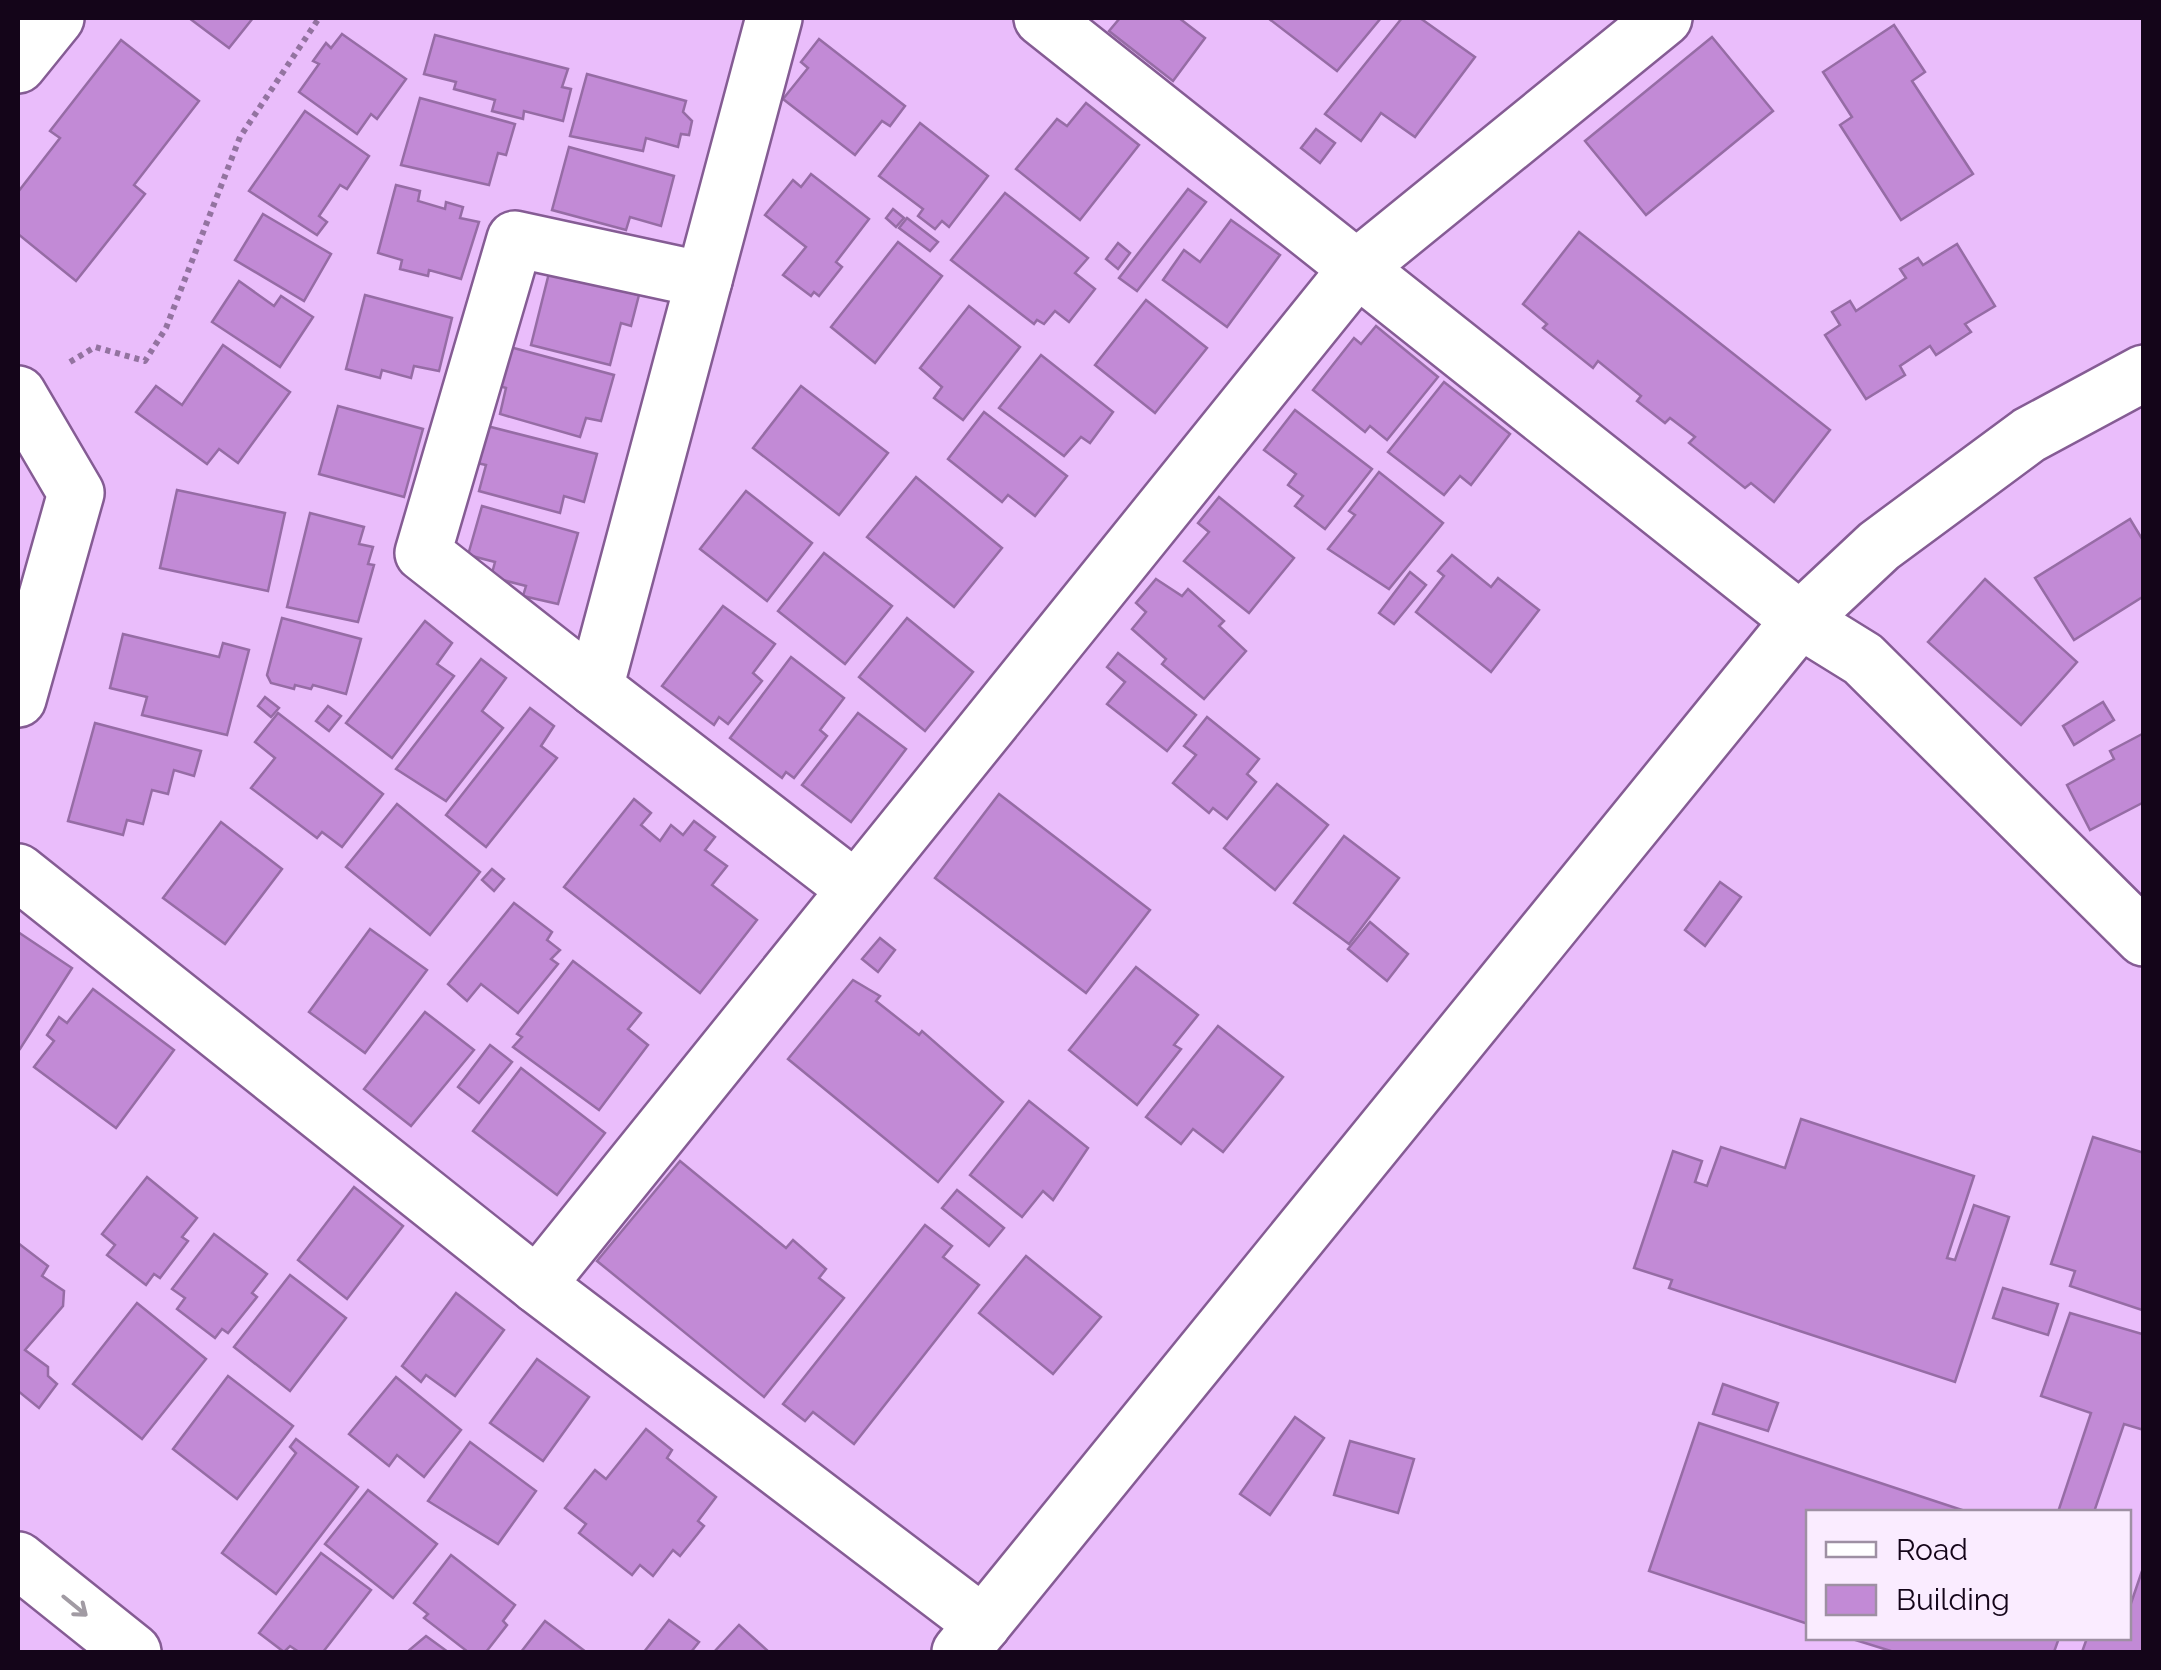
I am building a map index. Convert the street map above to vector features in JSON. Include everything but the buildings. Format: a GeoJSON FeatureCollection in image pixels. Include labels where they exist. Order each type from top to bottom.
{"type":"FeatureCollection","features":[{"type":"Feature","properties":{"kind":"main road"},"geometry":{"type":"LineString","coordinates":[[18,66],[56,18]]}},
{"type":"Feature","properties":{"kind":"main road"},"geometry":{"type":"LineString","coordinates":[[595,688],[774,18]]}},
{"type":"Feature","properties":{"kind":"main road"},"geometry":{"type":"LineString","coordinates":[[1042,18],[1360,266],[1800,620],[1864,658],[2144,938]]}},
{"type":"Feature","properties":{"kind":"main road"},"geometry":{"type":"LineString","coordinates":[[537,1284],[1360,266],[1664,18]]}},
{"type":"Feature","properties":{"kind":"main road"},"geometry":{"type":"LineString","coordinates":[[704,280],[515,239],[423,552],[854,888]]}},
{"type":"Feature","properties":{"kind":"main road"},"geometry":{"type":"LineString","coordinates":[[18,872],[537,1284],[971,1638],[1800,620],[1879,546],[2029,436],[2144,373]]}},
{"type":"Feature","properties":{"kind":"main road"},"geometry":{"type":"LineString","coordinates":[[18,394],[76,493],[18,699]]}},
{"type":"Feature","properties":{"kind":"main road"},"geometry":{"type":"LineString","coordinates":[[18,1560],[133,1652]]}},
{"type":"Feature","properties":{"kind":"path"},"geometry":{"type":"LineString","coordinates":[[64,365],[94,347],[145,362],[166,328],[240,137],[319,18]]}}]}
